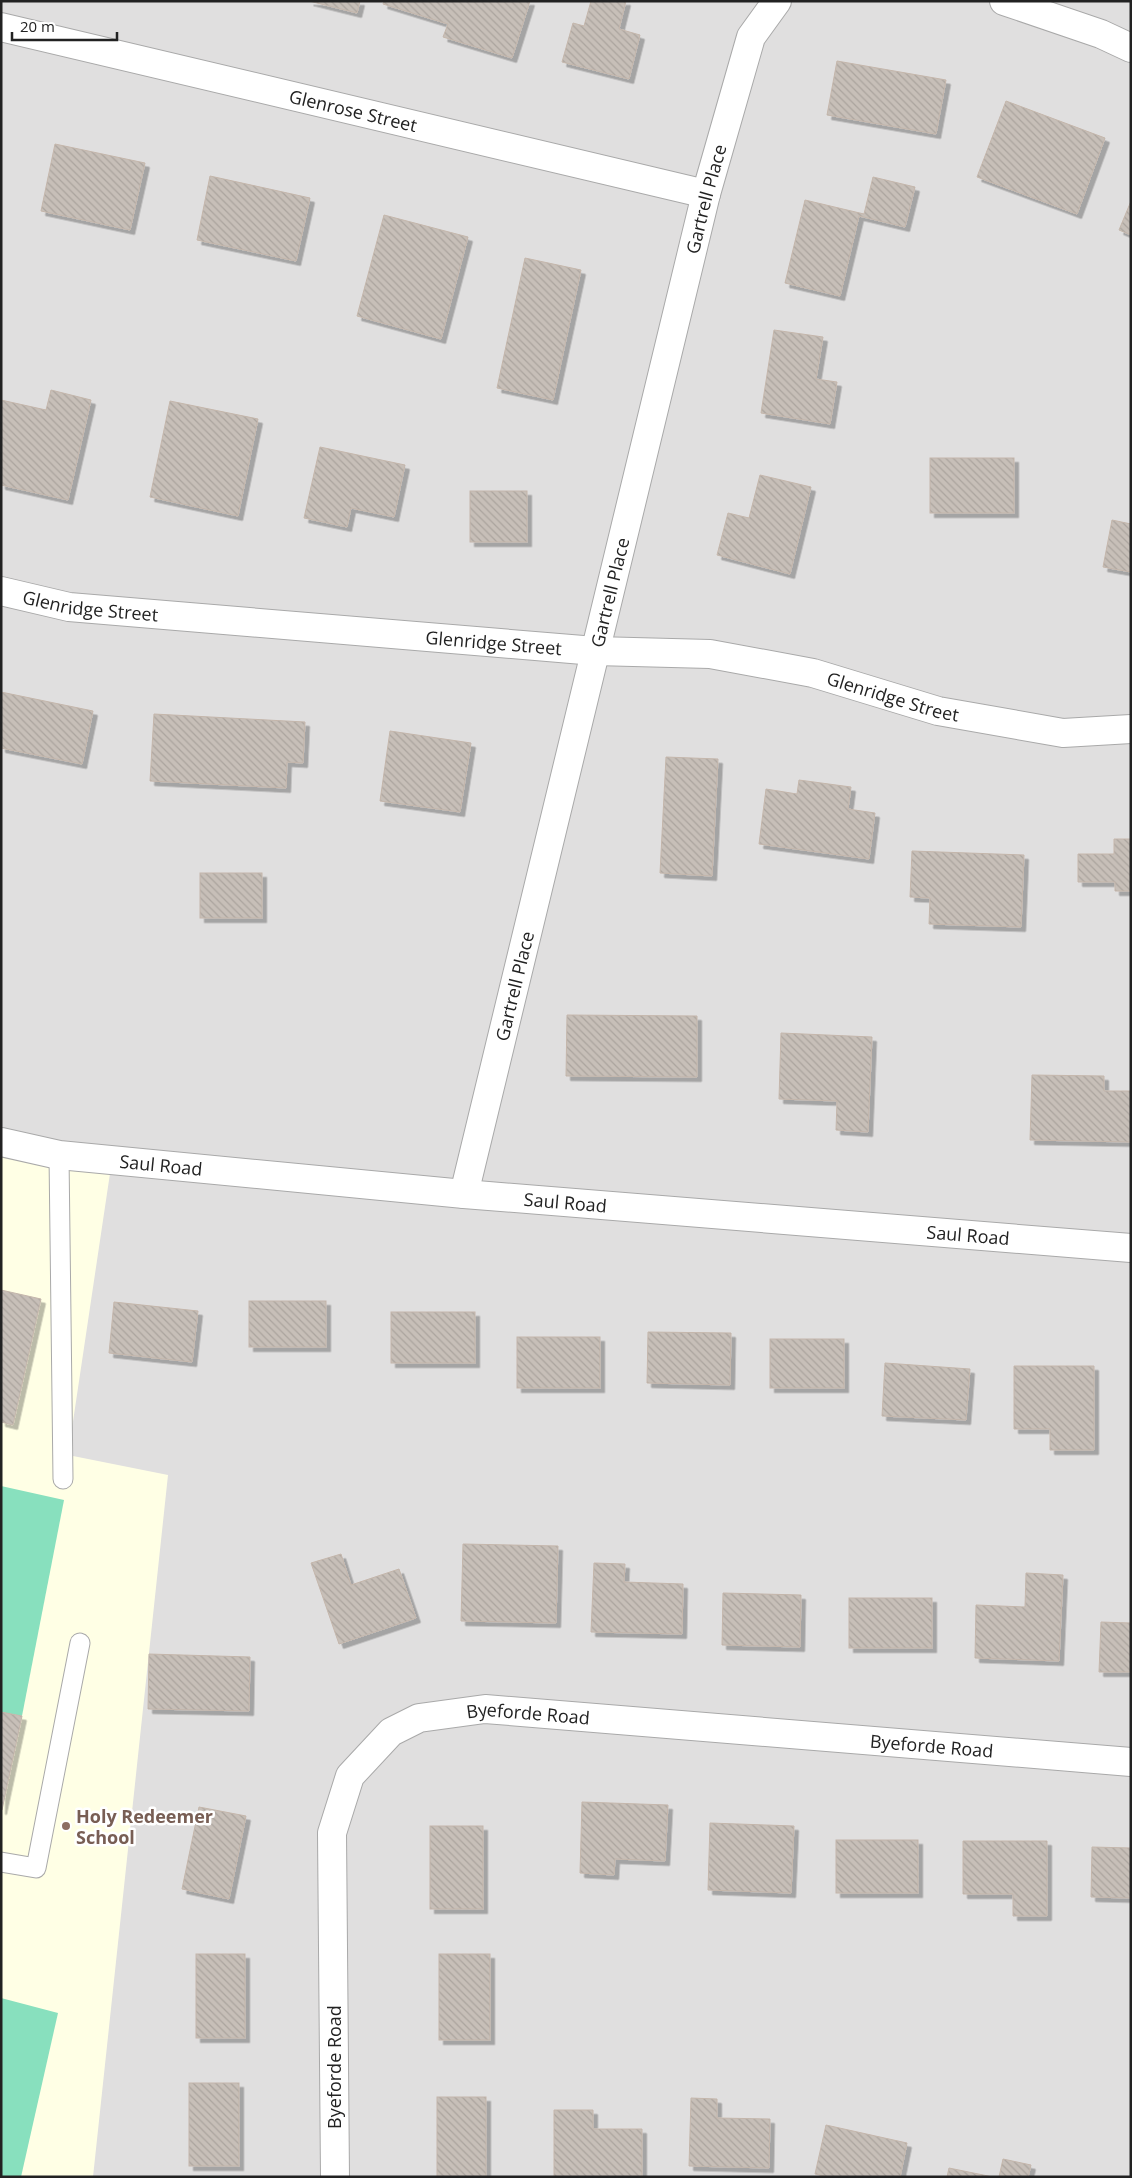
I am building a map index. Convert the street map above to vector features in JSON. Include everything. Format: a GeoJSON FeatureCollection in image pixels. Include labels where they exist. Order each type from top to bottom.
{"type":"FeatureCollection","features":[{"type":"Feature","properties":{"kind":"street","name":"Gartrell Place"},"geometry":{"type":"LineString","coordinates":[[464,1194],[706,194],[751,37],[777,1]]}},
{"type":"Feature","properties":{"kind":"street"},"geometry":{"type":"LineString","coordinates":[[1004,1],[1101,34],[1131,48]]}},
{"type":"Feature","properties":{"kind":"street","name":"Glenrose Street"},"geometry":{"type":"LineString","coordinates":[[1,27],[706,194]]}},
{"type":"Feature","properties":{"kind":"street","name":"Glenridge Street"},"geometry":{"type":"LineString","coordinates":[[1,591],[69,607],[595,651],[710,654],[813,673],[938,711],[1063,733],[1131,729]]}},
{"type":"Feature","properties":{"kind":"street","name":"Saul Road"},"geometry":{"type":"LineString","coordinates":[[1,1142],[59,1155],[464,1194],[1131,1248]]}},
{"type":"Feature","properties":{"kind":"street","name":"Byeforde Road"},"geometry":{"type":"LineString","coordinates":[[335,2177],[332,1833],[350,1776],[391,1732],[419,1718],[485,1709],[1131,1762]]}},
{"type":"Feature","properties":{"kind":"lane"},"geometry":{"type":"LineString","coordinates":[[59,1155],[63,1479]]}},
{"type":"Feature","properties":{"kind":"lane"},"geometry":{"type":"LineString","coordinates":[[1,1862],[36,1868],[80,1642]]}},
{"type":"Feature","properties":{"kind":"shaded area"},"geometry":{"type":"Polygon","coordinates":[[[1,1],[1131,1],[1131,2177],[1,2177],[1,1]]]}},
{"type":"Feature","properties":{"kind":"shaded area","name":"Holy Redeemer School"},"geometry":{"type":"Polygon","coordinates":[[[1,1142],[112,1160],[68,1455],[168,1475],[93,2177],[1,2177],[1,1142]]]}},
{"type":"Feature","properties":{"kind":"green space"},"geometry":{"type":"Polygon","coordinates":[[[1,1486],[64,1500],[22,1716],[1,1712],[1,1486]]]}},
{"type":"Feature","properties":{"kind":"green space"},"geometry":{"type":"Polygon","coordinates":[[[1,1998],[58,2013],[21,2177],[1,2177],[1,1998]]]}},
{"type":"Feature","properties":{"kind":"building"},"geometry":{"type":"Polygon","coordinates":[[[309,1],[360,1],[357,13],[309,1]]]}},
{"type":"Feature","properties":{"kind":"building"},"geometry":{"type":"Polygon","coordinates":[[[384,1],[530,1],[512,58],[443,37],[448,24],[383,4],[384,1]]]}},
{"type":"Feature","properties":{"kind":"building"},"geometry":{"type":"Polygon","coordinates":[[[591,1],[626,1],[619,29],[640,35],[629,79],[562,62],[573,23],[584,26],[591,1]]]}},
{"type":"Feature","properties":{"kind":"building"},"geometry":{"type":"Polygon","coordinates":[[[837,61],[946,80],[936,134],[827,115],[837,61]]]}},
{"type":"Feature","properties":{"kind":"building"},"geometry":{"type":"Polygon","coordinates":[[[1006,101],[1105,138],[1077,214],[977,177],[1006,101]]]}},
{"type":"Feature","properties":{"kind":"building"},"geometry":{"type":"Polygon","coordinates":[[[55,144],[145,163],[130,230],[41,211],[55,144]]]}},
{"type":"Feature","properties":{"kind":"building"},"geometry":{"type":"Polygon","coordinates":[[[210,176],[310,198],[296,261],[197,240],[210,176]]]}},
{"type":"Feature","properties":{"kind":"building"},"geometry":{"type":"Polygon","coordinates":[[[873,177],[915,187],[905,227],[859,216],[840,296],[785,283],[805,200],[864,214],[873,177]]]}},
{"type":"Feature","properties":{"kind":"building"},"geometry":{"type":"Polygon","coordinates":[[[1131,201],[1131,235],[1119,230],[1131,201]]]}},
{"type":"Feature","properties":{"kind":"building"},"geometry":{"type":"Polygon","coordinates":[[[384,215],[468,237],[441,339],[357,316],[384,215]]]}},
{"type":"Feature","properties":{"kind":"building"},"geometry":{"type":"Polygon","coordinates":[[[525,258],[581,270],[553,400],[497,388],[525,258]]]}},
{"type":"Feature","properties":{"kind":"building"},"geometry":{"type":"Polygon","coordinates":[[[774,330],[823,337],[816,379],[837,382],[830,424],[761,413],[774,330]]]}},
{"type":"Feature","properties":{"kind":"building"},"geometry":{"type":"Polygon","coordinates":[[[51,390],[91,400],[68,500],[1,485],[1,400],[46,410],[51,390]]]}},
{"type":"Feature","properties":{"kind":"building"},"geometry":{"type":"Polygon","coordinates":[[[170,401],[258,419],[238,516],[150,497],[170,401]]]}},
{"type":"Feature","properties":{"kind":"building"},"geometry":{"type":"Polygon","coordinates":[[[320,447],[405,465],[394,517],[351,508],[347,527],[304,518],[320,447]]]}},
{"type":"Feature","properties":{"kind":"building"},"geometry":{"type":"Polygon","coordinates":[[[930,458],[1014,458],[1014,513],[930,513],[930,458]]]}},
{"type":"Feature","properties":{"kind":"building"},"geometry":{"type":"Polygon","coordinates":[[[760,475],[811,487],[790,574],[717,555],[728,513],[749,518],[760,475]]]}},
{"type":"Feature","properties":{"kind":"building"},"geometry":{"type":"Polygon","coordinates":[[[470,491],[527,491],[527,542],[470,542],[470,491]]]}},
{"type":"Feature","properties":{"kind":"building"},"geometry":{"type":"Polygon","coordinates":[[[1112,520],[1131,524],[1131,572],[1103,567],[1112,520]]]}},
{"type":"Feature","properties":{"kind":"building"},"geometry":{"type":"Polygon","coordinates":[[[1,692],[93,711],[82,764],[1,748],[1,692]]]}},
{"type":"Feature","properties":{"kind":"building"},"geometry":{"type":"Polygon","coordinates":[[[154,714],[305,722],[303,763],[287,762],[286,788],[150,781],[154,714]]]}},
{"type":"Feature","properties":{"kind":"building"},"geometry":{"type":"Polygon","coordinates":[[[390,731],[471,743],[460,812],[380,801],[390,731]]]}},
{"type":"Feature","properties":{"kind":"building"},"geometry":{"type":"Polygon","coordinates":[[[666,757],[718,759],[712,876],[660,873],[666,757]]]}},
{"type":"Feature","properties":{"kind":"building"},"geometry":{"type":"Polygon","coordinates":[[[799,780],[851,787],[848,809],[875,813],[869,859],[759,844],[766,789],[797,794],[799,780]]]}},
{"type":"Feature","properties":{"kind":"building"},"geometry":{"type":"Polygon","coordinates":[[[1114,839],[1131,839],[1131,891],[1115,891],[1115,882],[1078,882],[1078,854],[1114,854],[1114,839]]]}},
{"type":"Feature","properties":{"kind":"building"},"geometry":{"type":"Polygon","coordinates":[[[912,851],[1024,855],[1021,927],[929,924],[930,898],[910,897],[912,851]]]}},
{"type":"Feature","properties":{"kind":"building"},"geometry":{"type":"Polygon","coordinates":[[[200,873],[262,873],[262,918],[200,918],[200,873]]]}},
{"type":"Feature","properties":{"kind":"building"},"geometry":{"type":"Polygon","coordinates":[[[567,1015],[697,1016],[697,1077],[566,1076],[567,1015]]]}},
{"type":"Feature","properties":{"kind":"building"},"geometry":{"type":"Polygon","coordinates":[[[781,1033],[872,1037],[868,1132],[836,1130],[837,1101],[779,1099],[781,1033]]]}},
{"type":"Feature","properties":{"kind":"building"},"geometry":{"type":"Polygon","coordinates":[[[1032,1075],[1104,1076],[1104,1091],[1131,1091],[1131,1142],[1030,1140],[1032,1075]]]}},
{"type":"Feature","properties":{"kind":"building"},"geometry":{"type":"Polygon","coordinates":[[[1,1290],[41,1299],[13,1425],[1,1422],[1,1290]]]}},
{"type":"Feature","properties":{"kind":"building"},"geometry":{"type":"Polygon","coordinates":[[[249,1301],[326,1301],[326,1347],[249,1347],[249,1301]]]}},
{"type":"Feature","properties":{"kind":"building"},"geometry":{"type":"Polygon","coordinates":[[[114,1302],[198,1311],[192,1362],[109,1353],[114,1302]]]}},
{"type":"Feature","properties":{"kind":"building"},"geometry":{"type":"Polygon","coordinates":[[[391,1312],[475,1312],[475,1363],[391,1363],[391,1312]]]}},
{"type":"Feature","properties":{"kind":"building"},"geometry":{"type":"Polygon","coordinates":[[[648,1332],[731,1333],[730,1385],[647,1383],[648,1332]]]}},
{"type":"Feature","properties":{"kind":"building"},"geometry":{"type":"Polygon","coordinates":[[[517,1337],[600,1337],[600,1388],[517,1388],[517,1337]]]}},
{"type":"Feature","properties":{"kind":"building"},"geometry":{"type":"Polygon","coordinates":[[[770,1339],[844,1339],[844,1388],[770,1388],[770,1339]]]}},
{"type":"Feature","properties":{"kind":"building"},"geometry":{"type":"Polygon","coordinates":[[[885,1363],[970,1369],[966,1420],[882,1416],[885,1363]]]}},
{"type":"Feature","properties":{"kind":"building"},"geometry":{"type":"Polygon","coordinates":[[[1014,1366],[1094,1366],[1094,1450],[1050,1450],[1050,1429],[1014,1429],[1014,1366]]]}},
{"type":"Feature","properties":{"kind":"building"},"geometry":{"type":"Polygon","coordinates":[[[463,1544],[558,1546],[556,1623],[461,1621],[463,1544]]]}},
{"type":"Feature","properties":{"kind":"building"},"geometry":{"type":"Polygon","coordinates":[[[341,1554],[351,1585],[399,1569],[416,1618],[339,1644],[311,1563],[341,1554]]]}},
{"type":"Feature","properties":{"kind":"building"},"geometry":{"type":"Polygon","coordinates":[[[594,1563],[625,1564],[624,1582],[683,1584],[682,1634],[591,1632],[594,1563]]]}},
{"type":"Feature","properties":{"kind":"building"},"geometry":{"type":"Polygon","coordinates":[[[1026,1573],[1063,1575],[1059,1661],[975,1658],[976,1605],[1025,1607],[1026,1573]]]}},
{"type":"Feature","properties":{"kind":"building"},"geometry":{"type":"Polygon","coordinates":[[[723,1593],[801,1595],[800,1647],[722,1645],[723,1593]]]}},
{"type":"Feature","properties":{"kind":"building"},"geometry":{"type":"Polygon","coordinates":[[[849,1598],[932,1598],[932,1648],[849,1648],[849,1598]]]}},
{"type":"Feature","properties":{"kind":"building"},"geometry":{"type":"Polygon","coordinates":[[[1101,1622],[1131,1623],[1131,1672],[1099,1672],[1101,1622]]]}},
{"type":"Feature","properties":{"kind":"building"},"geometry":{"type":"Polygon","coordinates":[[[149,1654],[250,1657],[249,1711],[148,1709],[149,1654]]]}},
{"type":"Feature","properties":{"kind":"building"},"geometry":{"type":"Polygon","coordinates":[[[1,1712],[22,1716],[2,1810],[1,1810],[1,1712]]]}},
{"type":"Feature","properties":{"kind":"building"},"geometry":{"type":"Polygon","coordinates":[[[582,1802],[668,1805],[665,1861],[615,1859],[614,1875],[580,1873],[582,1802]]]}},
{"type":"Feature","properties":{"kind":"building"},"geometry":{"type":"Polygon","coordinates":[[[199,1807],[246,1816],[229,1899],[182,1889],[199,1807]]]}},
{"type":"Feature","properties":{"kind":"building"},"geometry":{"type":"Polygon","coordinates":[[[710,1823],[794,1826],[791,1893],[708,1890],[710,1823]]]}},
{"type":"Feature","properties":{"kind":"building"},"geometry":{"type":"Polygon","coordinates":[[[430,1826],[483,1826],[483,1909],[430,1909],[430,1826]]]}},
{"type":"Feature","properties":{"kind":"building"},"geometry":{"type":"Polygon","coordinates":[[[836,1840],[918,1840],[918,1893],[836,1893],[836,1840]]]}},
{"type":"Feature","properties":{"kind":"building"},"geometry":{"type":"Polygon","coordinates":[[[963,1841],[1047,1841],[1047,1916],[1013,1916],[1013,1894],[963,1894],[963,1841]]]}},
{"type":"Feature","properties":{"kind":"building"},"geometry":{"type":"Polygon","coordinates":[[[1092,1847],[1131,1848],[1131,1898],[1091,1897],[1092,1847]]]}},
{"type":"Feature","properties":{"kind":"building"},"geometry":{"type":"Polygon","coordinates":[[[196,1954],[245,1954],[245,2038],[196,2038],[196,1954]]]}},
{"type":"Feature","properties":{"kind":"building"},"geometry":{"type":"Polygon","coordinates":[[[439,1954],[490,1954],[490,2040],[439,2040],[439,1954]]]}},
{"type":"Feature","properties":{"kind":"building"},"geometry":{"type":"Polygon","coordinates":[[[189,2083],[239,2083],[239,2166],[189,2166],[189,2083]]]}},
{"type":"Feature","properties":{"kind":"building"},"geometry":{"type":"Polygon","coordinates":[[[437,2097],[486,2097],[486,2177],[437,2177],[437,2097]]]}},
{"type":"Feature","properties":{"kind":"building"},"geometry":{"type":"Polygon","coordinates":[[[691,2098],[717,2099],[717,2118],[770,2119],[769,2168],[689,2166],[691,2098]]]}},
{"type":"Feature","properties":{"kind":"building"},"geometry":{"type":"Polygon","coordinates":[[[554,2110],[593,2110],[593,2129],[642,2129],[642,2177],[554,2177],[554,2110]]]}},
{"type":"Feature","properties":{"kind":"building"},"geometry":{"type":"Polygon","coordinates":[[[826,2125],[907,2143],[900,2177],[829,2177],[815,2174],[826,2125]]]}},
{"type":"Feature","properties":{"kind":"building"},"geometry":{"type":"Polygon","coordinates":[[[1003,2159],[1031,2165],[1028,2177],[999,2177],[1003,2159]]]}},
{"type":"Feature","properties":{"kind":"building"},"geometry":{"type":"Polygon","coordinates":[[[949,2168],[993,2177],[947,2177],[949,2168]]]}},
{"type":"Feature","properties":{"kind":"place","name":"Holy Redeemer School"},"geometry":{"type":"Point","coordinates":[66,1826]}}]}
